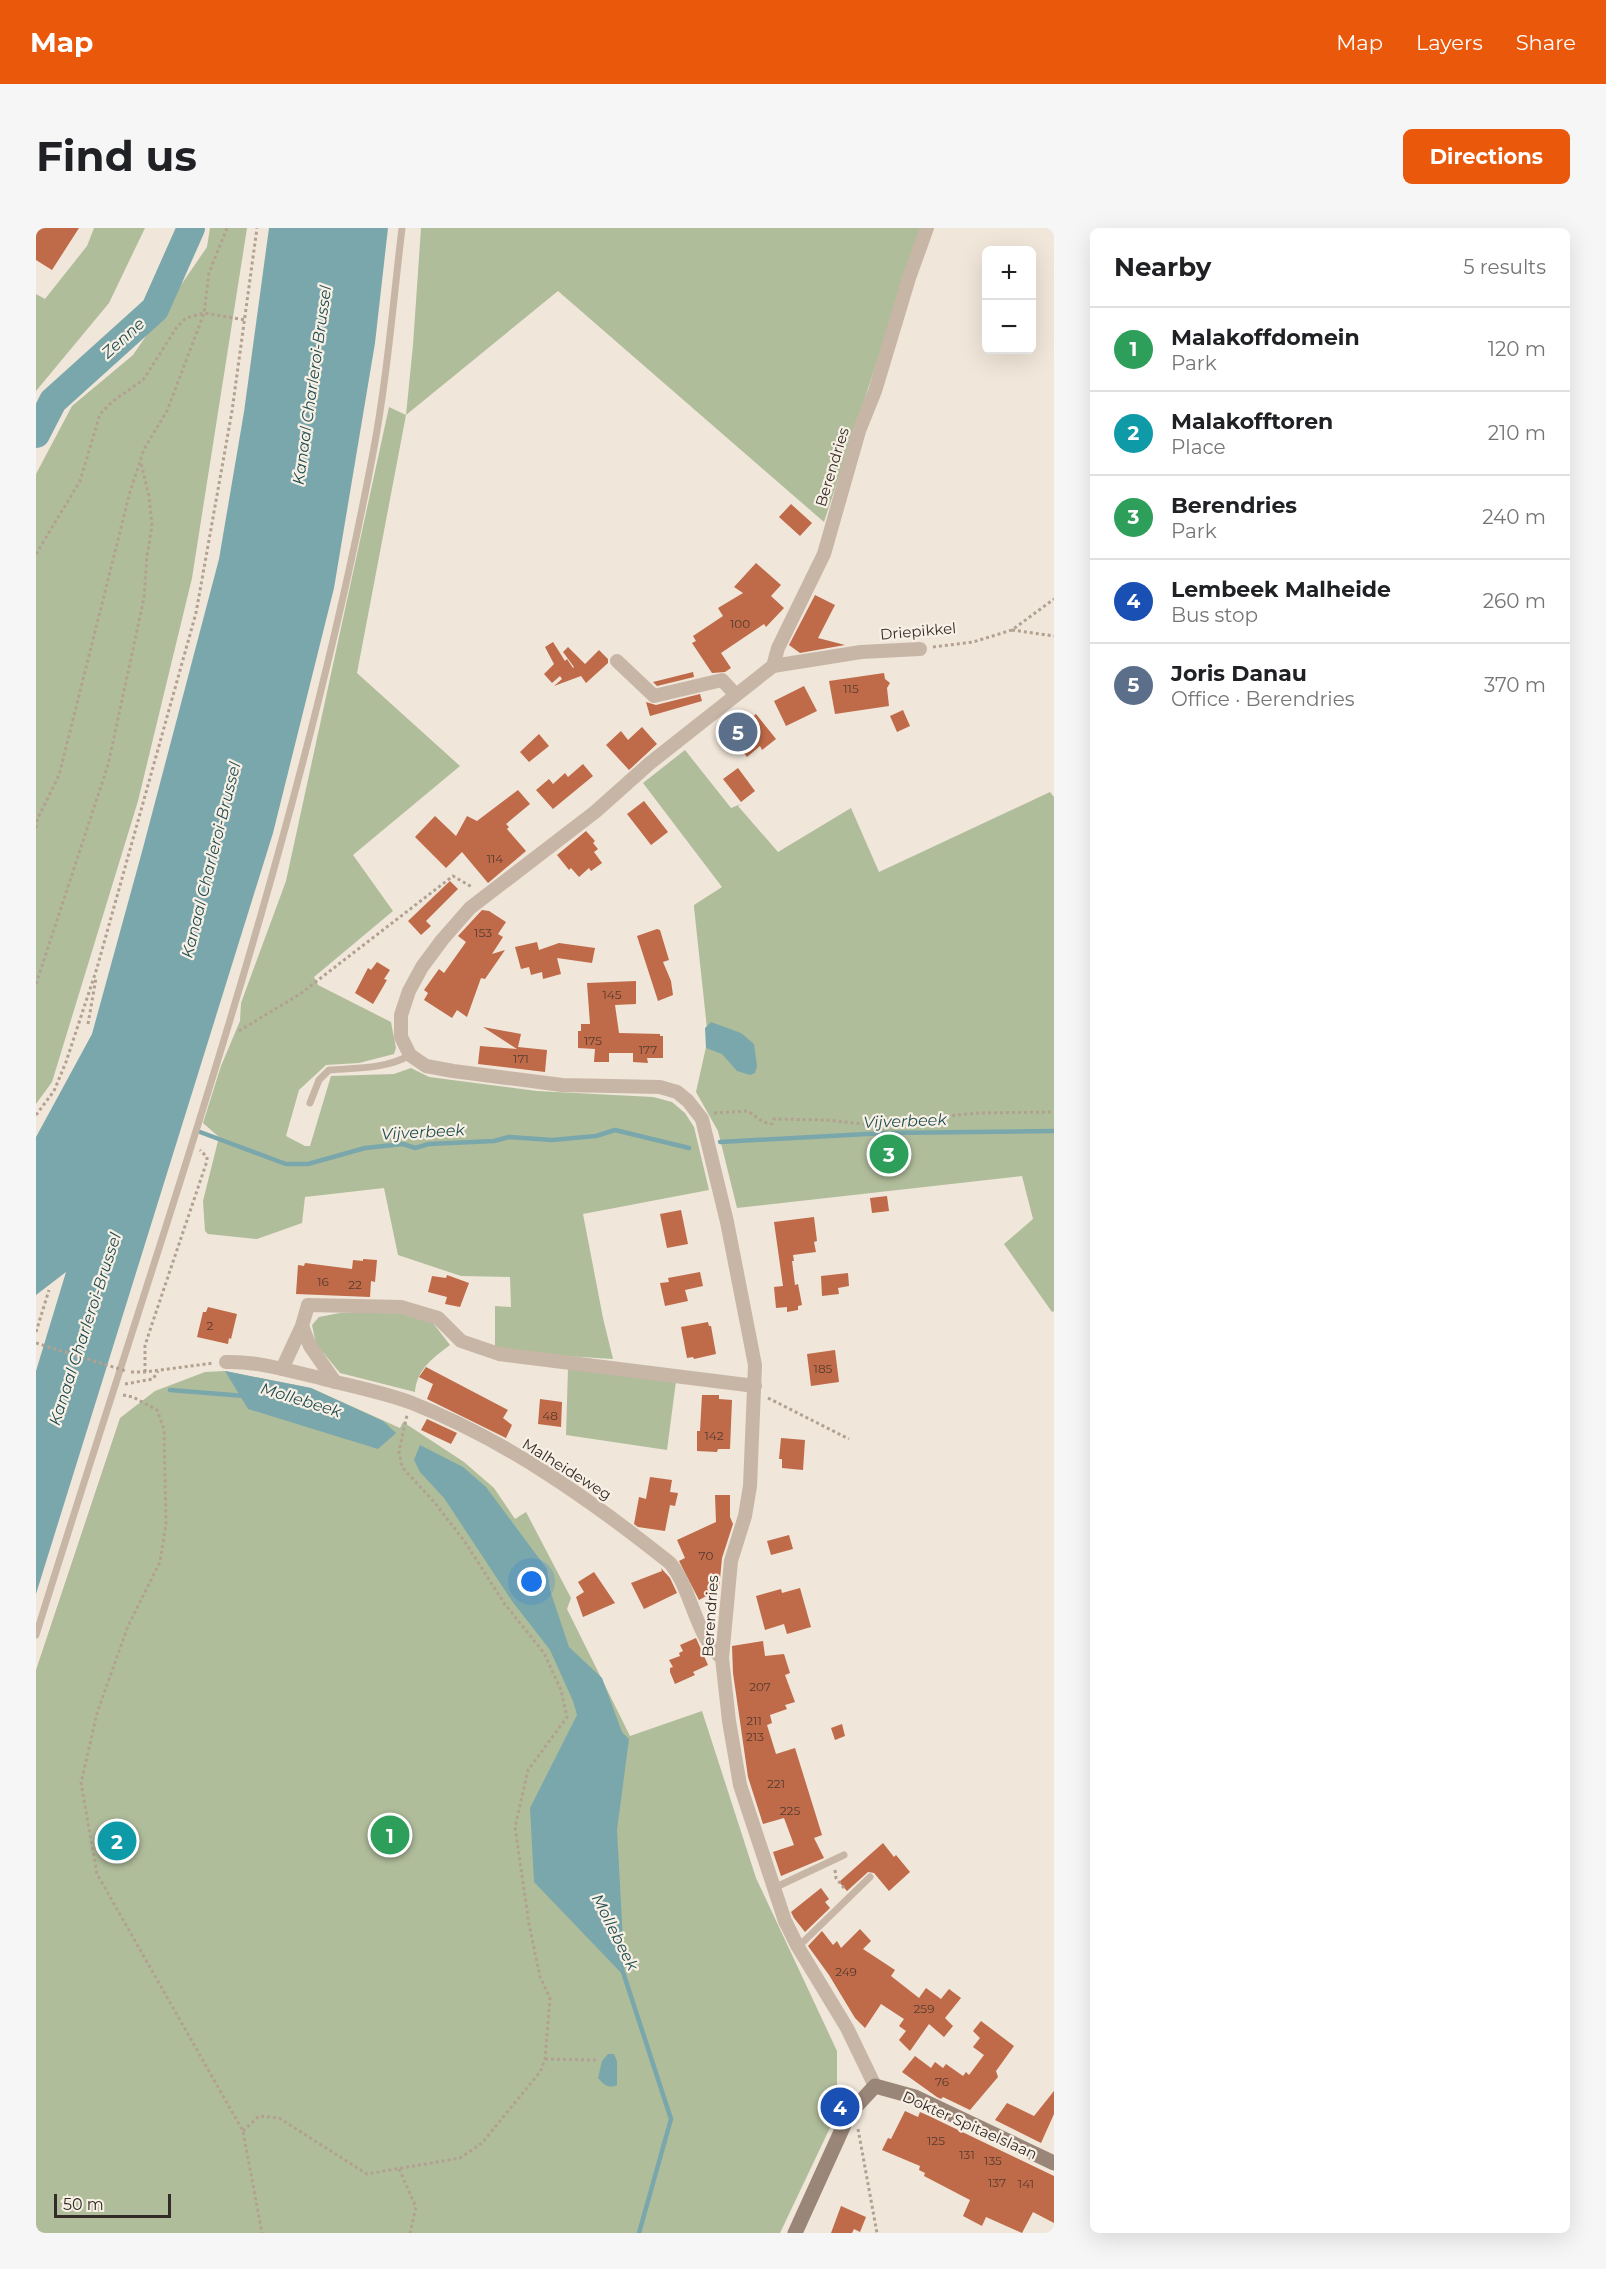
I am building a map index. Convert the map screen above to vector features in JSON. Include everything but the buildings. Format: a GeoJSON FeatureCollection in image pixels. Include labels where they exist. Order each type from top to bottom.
{"type":"FeatureCollection","features":[{"type":"Feature","properties":{"kind":"street","name":"Berendries"},"geometry":{"type":"LineString","coordinates":[[773,666],[778,648],[824,554],[859,431],[875,391],[909,278],[927,228]]}},
{"type":"Feature","properties":{"kind":"street","name":"Driepikkel"},"geometry":{"type":"LineString","coordinates":[[773,666],[861,652],[920,649]]}},
{"type":"Feature","properties":{"kind":"street"},"geometry":{"type":"LineString","coordinates":[[617,661],[654,696],[722,680],[736,695]]}},
{"type":"Feature","properties":{"kind":"street"},"geometry":{"type":"LineString","coordinates":[[410,1055],[400,1037],[401,1015],[409,991],[422,967],[470,908],[595,812],[650,763],[773,666]]}},
{"type":"Feature","properties":{"kind":"street","name":"Berendries"},"geometry":{"type":"LineString","coordinates":[[410,1055],[426,1066],[500,1078],[562,1085],[660,1087],[677,1092],[688,1101],[702,1119],[733,1251],[753,1355],[755,1391],[750,1486],[745,1516],[730,1561],[722,1658],[729,1721],[740,1785],[785,1921],[847,2028],[875,2086]]}},
{"type":"Feature","properties":{"kind":"street"},"geometry":{"type":"LineString","coordinates":[[282,1369],[302,1326],[308,1305],[401,1307],[438,1318],[461,1341],[499,1354],[755,1391]]}},
{"type":"Feature","properties":{"kind":"street"},"geometry":{"type":"LineString","coordinates":[[302,1326],[310,1346],[335,1382]]}},
{"type":"Feature","properties":{"kind":"street","name":"Malheideweg"},"geometry":{"type":"LineString","coordinates":[[226,1362],[240,1361],[282,1369],[410,1402],[458,1424],[534,1465],[610,1515],[670,1563],[676,1570],[695,1615],[715,1652],[722,1658]]}},
{"type":"Feature","properties":{"kind":"street"},"geometry":{"type":"LineString","coordinates":[[795,2233],[849,2114],[875,2086]]}},
{"type":"Feature","properties":{"kind":"street","name":"Dokter Spitaelslaan"},"geometry":{"type":"LineString","coordinates":[[875,2086],[915,2097],[1054,2163]]}},
{"type":"Feature","properties":{"kind":"lane"},"geometry":{"type":"LineString","coordinates":[[36,1635],[224,1040],[272,877],[347,584],[374,449],[402,228]]}},
{"type":"Feature","properties":{"kind":"lane"},"geometry":{"type":"LineString","coordinates":[[310,1103],[319,1080],[328,1070],[369,1067],[404,1060],[410,1055]]}},
{"type":"Feature","properties":{"kind":"lane"},"geometry":{"type":"LineString","coordinates":[[774,1888],[844,1855]]}},
{"type":"Feature","properties":{"kind":"lane"},"geometry":{"type":"LineString","coordinates":[[798,1947],[870,1877]]}},
{"type":"Feature","properties":{"kind":"path"},"geometry":{"type":"LineString","coordinates":[[36,828],[37,820],[59,775],[130,492],[144,450],[166,411],[204,314],[209,273],[227,228]]}},
{"type":"Feature","properties":{"kind":"path"},"geometry":{"type":"LineString","coordinates":[[36,1115],[54,1091],[97,968],[195,613],[232,411],[257,228]]}},
{"type":"Feature","properties":{"kind":"path"},"geometry":{"type":"LineString","coordinates":[[36,554],[80,481],[100,414],[113,401],[143,380],[177,327],[186,318],[204,314],[245,320]]}},
{"type":"Feature","properties":{"kind":"path"},"geometry":{"type":"LineString","coordinates":[[36,984],[108,765],[144,598],[152,526],[149,496],[141,461]]}},
{"type":"Feature","properties":{"kind":"path","name":"Driepikkel"},"geometry":{"type":"LineString","coordinates":[[920,649],[973,642],[1012,630],[1054,599]]}},
{"type":"Feature","properties":{"kind":"path"},"geometry":{"type":"LineString","coordinates":[[1012,630],[1054,636]]}},
{"type":"Feature","properties":{"kind":"path"},"geometry":{"type":"LineString","coordinates":[[224,1040],[300,994],[453,876],[486,896]]}},
{"type":"Feature","properties":{"kind":"path"},"geometry":{"type":"LineString","coordinates":[[88,1024],[97,968]]}},
{"type":"Feature","properties":{"kind":"path"},"geometry":{"type":"LineString","coordinates":[[702,1119],[717,1112],[748,1112],[763,1122],[772,1124],[774,1119],[827,1120],[864,1124],[978,1113],[1054,1112]]}},
{"type":"Feature","properties":{"kind":"path"},"geometry":{"type":"LineString","coordinates":[[145,1372],[145,1346],[148,1333],[207,1161],[202,1151],[190,1146]]}},
{"type":"Feature","properties":{"kind":"path"},"geometry":{"type":"LineString","coordinates":[[36,1332],[49,1290]]}},
{"type":"Feature","properties":{"kind":"path"},"geometry":{"type":"LineString","coordinates":[[36,1343],[126,1371],[158,1371],[226,1362]]}},
{"type":"Feature","properties":{"kind":"path"},"geometry":{"type":"LineString","coordinates":[[114,1390],[153,1379],[158,1371]]}},
{"type":"Feature","properties":{"kind":"path"},"geometry":{"type":"LineString","coordinates":[[114,1390],[158,1410],[164,1429],[166,1523],[160,1562],[128,1626],[97,1713],[81,1782],[97,1874],[243,2131],[262,2233]]}},
{"type":"Feature","properties":{"kind":"path"},"geometry":{"type":"LineString","coordinates":[[755,1391],[849,1438]]}},
{"type":"Feature","properties":{"kind":"path"},"geometry":{"type":"LineString","coordinates":[[243,2131],[260,2116],[279,2118],[367,2174],[460,2158],[482,2143],[540,2073],[545,2059],[550,1998],[540,1977],[515,1827],[528,1770],[567,1717],[561,1690],[544,1653],[504,1603],[465,1542],[435,1503],[402,1467],[399,1451],[400,1439],[410,1402]]}},
{"type":"Feature","properties":{"kind":"path"},"geometry":{"type":"LineString","coordinates":[[833,1860],[836,1878],[850,1896]]}},
{"type":"Feature","properties":{"kind":"path"},"geometry":{"type":"LineString","coordinates":[[545,2059],[596,2060]]}},
{"type":"Feature","properties":{"kind":"path"},"geometry":{"type":"LineString","coordinates":[[849,2114],[856,2119],[877,2233]]}},
{"type":"Feature","properties":{"kind":"path"},"geometry":{"type":"LineString","coordinates":[[399,2169],[416,2208],[410,2233]]}},
{"type":"Feature","properties":{"kind":"green space"},"geometry":{"type":"Polygon","coordinates":[[[94,228],[145,228],[109,303],[36,391],[36,294],[45,299],[87,246],[94,228]]]}},
{"type":"Feature","properties":{"kind":"green space"},"geometry":{"type":"Polygon","coordinates":[[[210,228],[247,228],[192,578],[138,801],[52,1082],[36,1104],[36,474],[72,406],[133,355],[207,247],[210,228]]]}},
{"type":"Feature","properties":{"kind":"green space"},"geometry":{"type":"Polygon","coordinates":[[[421,228],[921,228],[824,522],[558,291],[406,415],[421,228]]]}},
{"type":"Feature","properties":{"kind":"green space"},"geometry":{"type":"Polygon","coordinates":[[[389,407],[406,415],[357,673],[460,766],[353,855],[393,911],[314,977],[318,985],[391,1022],[396,1048],[394,1054],[359,1063],[326,1065],[299,1090],[286,1136],[305,1146],[310,1146],[331,1076],[394,1074],[411,1068],[429,1077],[537,1091],[653,1097],[672,1102],[685,1113],[694,1127],[709,1190],[583,1214],[613,1359],[495,1347],[495,1306],[511,1307],[510,1277],[461,1276],[398,1255],[384,1188],[305,1197],[302,1223],[257,1239],[208,1234],[205,1231],[203,1201],[219,1137],[203,1123],[221,1066],[240,1021],[241,1003],[286,881],[389,407]]]}},
{"type":"Feature","properties":{"kind":"green space"},"geometry":{"type":"Polygon","coordinates":[[[685,750],[731,808],[741,804],[738,806],[778,852],[851,808],[879,872],[1050,792],[1054,797],[1054,1311],[1052,1312],[1004,1244],[1033,1219],[1022,1176],[737,1208],[718,1131],[696,1092],[708,1038],[694,905],[722,887],[643,783],[685,750]]]}},
{"type":"Feature","properties":{"kind":"green space"},"geometry":{"type":"Polygon","coordinates":[[[407,1312],[433,1323],[450,1345],[422,1370],[415,1392],[340,1373],[316,1344],[312,1325],[319,1317],[340,1313],[407,1312]]]}},
{"type":"Feature","properties":{"kind":"green space"},"geometry":{"type":"Polygon","coordinates":[[[568,1368],[676,1381],[667,1450],[566,1435],[568,1368]]]}},
{"type":"Feature","properties":{"kind":"green space"},"geometry":{"type":"Polygon","coordinates":[[[225,1371],[311,1388],[400,1428],[403,1422],[464,1462],[494,1488],[515,1519],[526,1512],[571,1598],[567,1609],[630,1736],[702,1711],[756,1878],[837,2051],[837,2113],[780,2233],[36,2233],[36,1670],[120,1418],[155,1391],[205,1372],[225,1371]]]}},
{"type":"Feature","properties":{"kind":"water","name":"Kanaal Charleroi-Brussel"},"geometry":{"type":"Polygon","coordinates":[[[269,228],[388,228],[375,343],[334,588],[273,833],[36,1594],[36,1371],[66,1272],[36,1295],[36,1137],[92,1034],[219,559],[244,412],[269,228]]]}},
{"type":"Feature","properties":{"kind":"water"},"geometry":{"type":"Polygon","coordinates":[[[711,1022],[741,1033],[754,1044],[757,1066],[755,1073],[750,1075],[737,1071],[722,1054],[706,1048],[705,1028],[711,1022]]]}},
{"type":"Feature","properties":{"kind":"water"},"geometry":{"type":"Polygon","coordinates":[[[225,1371],[311,1388],[383,1421],[396,1433],[378,1449],[248,1409],[225,1371]]]}},
{"type":"Feature","properties":{"kind":"water"},"geometry":{"type":"Polygon","coordinates":[[[420,1445],[463,1467],[486,1487],[547,1569],[550,1590],[569,1647],[602,1678],[622,1732],[629,1739],[617,1830],[625,1977],[534,1882],[530,1808],[577,1715],[550,1650],[512,1601],[444,1498],[420,1472],[414,1460],[420,1445]]]}},
{"type":"Feature","properties":{"kind":"water"},"geometry":{"type":"Polygon","coordinates":[[[608,2054],[614,2054],[617,2061],[617,2085],[612,2087],[598,2078],[602,2061],[608,2054]]]}},
{"type":"Feature","properties":{"kind":"waterway","name":"Zenne"},"geometry":{"type":"LineString","coordinates":[[36,434],[53,401],[155,309],[191,228]]}},
{"type":"Feature","properties":{"kind":"waterway","name":"Vijverbeek"},"geometry":{"type":"LineString","coordinates":[[200,1132],[286,1164],[308,1164],[365,1148],[403,1144],[415,1148],[429,1144],[494,1141],[509,1137],[552,1140],[596,1136],[615,1130],[689,1148]]}},
{"type":"Feature","properties":{"kind":"waterway","name":"Vijverbeek"},"geometry":{"type":"LineString","coordinates":[[720,1142],[885,1133],[1054,1131]]}},
{"type":"Feature","properties":{"kind":"waterway","name":"Mollebeek"},"geometry":{"type":"LineString","coordinates":[[170,1390],[245,1396]]}},
{"type":"Feature","properties":{"kind":"waterway","name":"Mollebeek"},"geometry":{"type":"LineString","coordinates":[[623,1972],[671,2119],[639,2233]]}},
{"type":"Feature","properties":{"kind":"place","name":"Joris Danau"},"geometry":{"type":"Point","coordinates":[738,732]}},
{"type":"Feature","properties":{"kind":"place","name":"Berendries"},"geometry":{"type":"Point","coordinates":[889,1154]}},
{"type":"Feature","properties":{"kind":"place","name":"Malakoffdomein"},"geometry":{"type":"Point","coordinates":[390,1835]}},
{"type":"Feature","properties":{"kind":"place","name":"Malakofftoren"},"geometry":{"type":"Point","coordinates":[117,1841]}},
{"type":"Feature","properties":{"kind":"place","name":"Lembeek Malheide"},"geometry":{"type":"Point","coordinates":[840,2107]}}]}
